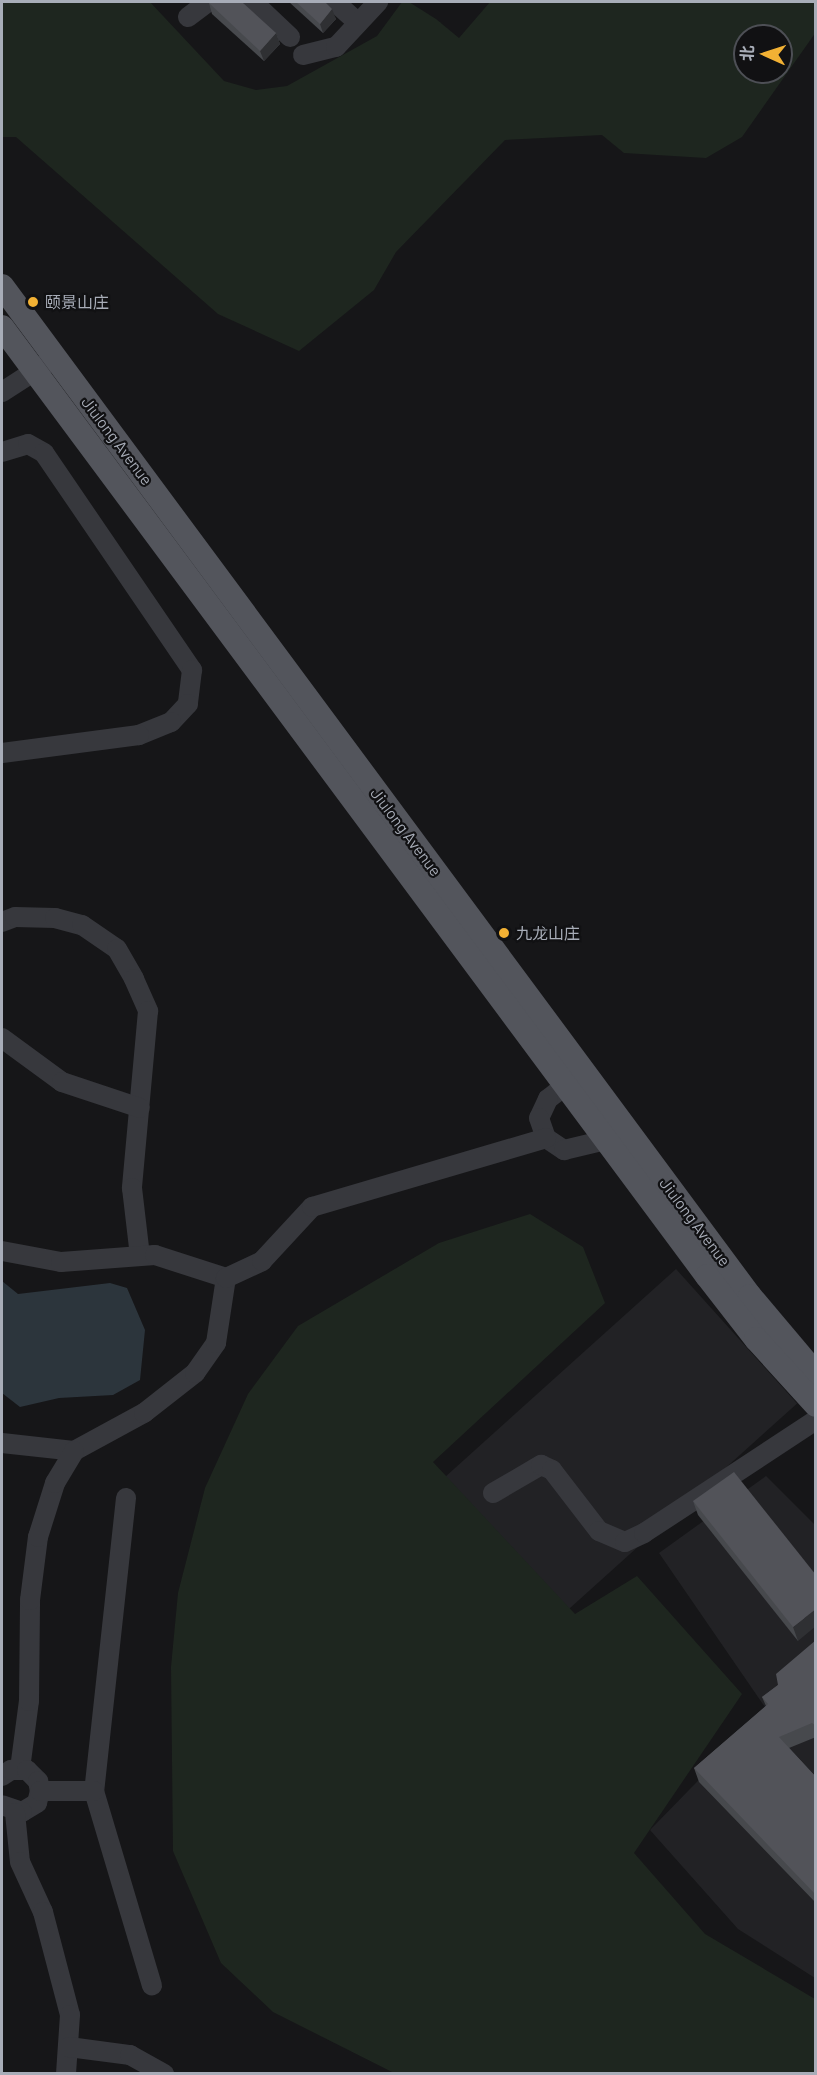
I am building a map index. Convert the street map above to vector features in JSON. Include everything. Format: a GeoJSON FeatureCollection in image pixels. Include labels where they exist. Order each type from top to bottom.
{"type":"FeatureCollection","features":[{"type":"Feature","properties":{"kind":"main road","name":"Jiulong Avenue"},"geometry":{"type":"LineString","coordinates":[[2,286],[591,1101],[816,1374]]}},
{"type":"Feature","properties":{"kind":"main road","name":"Jiulong Avenue"},"geometry":{"type":"LineString","coordinates":[[2,327],[566,1085],[591,1101],[606,1140],[756,1339],[816,1405]]}},
{"type":"Feature","properties":{"kind":"street"},"geometry":{"type":"LineString","coordinates":[[188,17],[208,2]]}},
{"type":"Feature","properties":{"kind":"street"},"geometry":{"type":"LineString","coordinates":[[254,2],[290,37]]}},
{"type":"Feature","properties":{"kind":"street"},"geometry":{"type":"LineString","coordinates":[[335,2],[358,23]]}},
{"type":"Feature","properties":{"kind":"street"},"geometry":{"type":"LineString","coordinates":[[303,55],[336,47],[378,2]]}},
{"type":"Feature","properties":{"kind":"street"},"geometry":{"type":"LineString","coordinates":[[2,392],[55,358]]}},
{"type":"Feature","properties":{"kind":"street"},"geometry":{"type":"LineString","coordinates":[[2,452],[28,444],[44,453],[192,670],[188,704],[171,722],[139,735],[2,753]]}},
{"type":"Feature","properties":{"kind":"street"},"geometry":{"type":"LineString","coordinates":[[2,922],[15,917],[55,918],[82,925],[117,949],[148,1011],[132,1188],[140,1256]]}},
{"type":"Feature","properties":{"kind":"street"},"geometry":{"type":"LineString","coordinates":[[2,1038],[62,1082],[140,1108]]}},
{"type":"Feature","properties":{"kind":"street"},"geometry":{"type":"LineString","coordinates":[[566,1085],[548,1099],[539,1118],[546,1138],[564,1150],[606,1140]]}},
{"type":"Feature","properties":{"kind":"street"},"geometry":{"type":"LineString","coordinates":[[2,1251],[61,1262],[155,1256],[226,1278],[262,1261],[312,1207],[546,1138]]}},
{"type":"Feature","properties":{"kind":"street"},"geometry":{"type":"LineString","coordinates":[[20,1768],[29,1701],[30,1600],[38,1537],[55,1483],[74,1452],[144,1413],[195,1373],[216,1343],[226,1278]]}},
{"type":"Feature","properties":{"kind":"street"},"geometry":{"type":"LineString","coordinates":[[493,1493],[541,1465],[552,1470],[600,1531],[625,1542],[644,1533],[816,1420]]}},
{"type":"Feature","properties":{"kind":"street"},"geometry":{"type":"LineString","coordinates":[[2,1443],[74,1452]]}},
{"type":"Feature","properties":{"kind":"street"},"geometry":{"type":"LineString","coordinates":[[126,1498],[94,1791],[152,1986]]}},
{"type":"Feature","properties":{"kind":"street"},"geometry":{"type":"LineString","coordinates":[[2,1776],[20,1768]]}},
{"type":"Feature","properties":{"kind":"street"},"geometry":{"type":"LineString","coordinates":[[20,1768],[33,1775],[40,1791]]}},
{"type":"Feature","properties":{"kind":"street"},"geometry":{"type":"LineString","coordinates":[[40,1791],[94,1791]]}},
{"type":"Feature","properties":{"kind":"street"},"geometry":{"type":"LineString","coordinates":[[40,1791],[31,1809],[8,1809],[20,1862],[43,1912],[70,2015],[66,2073]]}},
{"type":"Feature","properties":{"kind":"street"},"geometry":{"type":"LineString","coordinates":[[69,2047],[130,2055],[164,2073]]}},
{"type":"Feature","properties":{"kind":"shaded area"},"geometry":{"type":"Polygon","coordinates":[[[2,2],[150,2],[224,81],[256,90],[287,86],[377,36],[402,2],[409,2],[436,19],[459,38],[490,2],[815,2],[816,32],[793,65],[793,24],[733,24],[733,84],[779,84],[742,137],[706,158],[624,153],[602,135],[505,140],[396,252],[374,290],[299,351],[218,314],[16,137],[2,137],[2,2]]]}},
{"type":"Feature","properties":{"kind":"shaded area"},"geometry":{"type":"Polygon","coordinates":[[[530,1214],[583,1247],[605,1303],[433,1462],[575,1614],[637,1576],[742,1694],[634,1853],[705,1934],[815,1999],[815,2073],[394,2073],[273,2012],[221,1963],[173,1851],[171,1667],[178,1593],[205,1488],[248,1394],[298,1326],[439,1243],[530,1214]]]}},
{"type":"Feature","properties":{"kind":"shaded area"},"geometry":{"type":"Polygon","coordinates":[[[676,1269],[797,1404],[567,1611],[446,1476],[676,1269]]]}},
{"type":"Feature","properties":{"kind":"shaded area"},"geometry":{"type":"Polygon","coordinates":[[[2,1281],[18,1294],[110,1283],[127,1288],[145,1330],[140,1380],[113,1395],[59,1398],[20,1407],[2,1393],[2,1281]]]}},
{"type":"Feature","properties":{"kind":"shaded area"},"geometry":{"type":"Polygon","coordinates":[[[766,1476],[815,1525],[815,1978],[738,1929],[650,1830],[767,1710],[659,1553],[766,1476]]]}},
{"type":"Feature","properties":{"kind":"building"},"geometry":{"type":"Polygon","coordinates":[[[210,2],[242,2],[276,33],[260,51],[210,2]]]}},
{"type":"Feature","properties":{"kind":"building"},"geometry":{"type":"Polygon","coordinates":[[[296,2],[325,2],[332,9],[320,24],[296,2]]]}},
{"type":"Feature","properties":{"kind":"building"},"geometry":{"type":"Polygon","coordinates":[[[734,1472],[816,1575],[816,1609],[793,1627],[693,1501],[734,1472]]]}},
{"type":"Feature","properties":{"kind":"building"},"geometry":{"type":"Polygon","coordinates":[[[816,1640],[816,1726],[812,1723],[779,1737],[816,1777],[816,1895],[694,1768],[768,1704],[762,1697],[778,1685],[776,1674],[816,1640]]]}},
{"type":"Feature","properties":{"kind":"place","name":"颐景山庄"},"geometry":{"type":"Point","coordinates":[33,302]}},
{"type":"Feature","properties":{"kind":"place","name":"九龙山庄"},"geometry":{"type":"Point","coordinates":[504,933]}}]}
